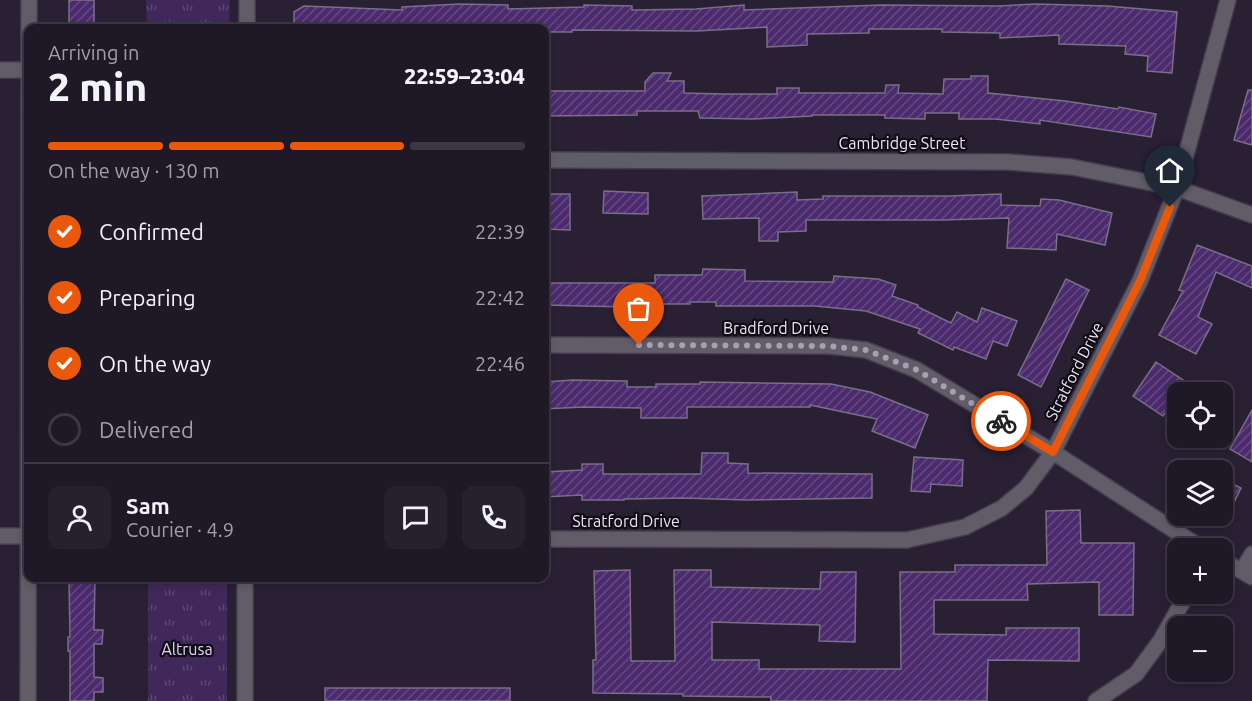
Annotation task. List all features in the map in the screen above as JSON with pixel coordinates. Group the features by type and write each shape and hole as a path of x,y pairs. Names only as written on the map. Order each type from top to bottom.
{"street":[{"path":"28,24 29,0"},
{"path":"247,0 247,24"},
{"name":"Stratford Drive","path":"549,539 907,540 965,527 1002,508 1026,488 1053,452 1140,281 1177,188 1228,0"},
{"path":"0,70 24,70"},
{"name":"Cambridge Street","path":"549,160 1008,162 1072,167 1177,188 1252,215"},
{"name":"Bradford Drive","path":"549,345 829,346 866,350 917,370 1053,452 1186,538"},
{"path":"0,536 24,536"},
{"path":"1233,566 1247,574 1252,554"},
{"path":"28,582 28,701"},
{"path":"245,582 245,701"},
{"path":"1096,701 1136,674 1161,640 1181,604"}],"green space":[{"path":"146,0 230,0 229,24 147,24"},
{"name":"Altrusa","path":"148,582 227,582 227,701 148,701"}],"building":[{"path":"69,0 94,0 94,24 69,24"},
{"path":"460,4 508,5 508,9 584,7 584,5 632,6 632,10 696,9 744,5 744,10 882,5 1036,4 1107,6 1177,12 1172,73 1147,71 1148,56 1125,54 1126,46 1059,44 1059,35 1000,38 1000,33 942,32 942,29 869,29 869,33 807,34 807,45 767,47 767,27 697,31 572,30 572,32 549,32 549,24 294,24 294,12 304,6 402,10 402,7"},
{"path":"653,73 671,73 667,81 684,81 684,93 777,94 777,88 799,88 799,93 885,93 886,85 899,85 898,93 943,94 944,79 971,79 971,76 988,76 988,93 1118,109 1119,107 1156,114 1151,137 1040,120 1040,124 995,119 959,119 959,113 925,113 925,119 885,118 885,115 812,115 752,119 700,118 698,111 637,111 637,115 549,116 549,91 645,91 645,82"},
{"path":"1248,90 1252,90 1252,145 1234,140"},
{"path":"604,191 648,193 648,214 603,213"},
{"path":"797,192 797,200 823,199 823,196 1001,194 1001,205 1040,206 1041,199 1059,200 1112,213 1105,245 1057,234 1056,250 1007,248 1009,218 806,220 806,231 778,232 778,241 759,241 759,218 703,219 702,196"},
{"path":"549,194 570,194 570,230 549,229"},
{"path":"1197,245 1252,266 1252,288 1216,272 1198,317 1212,324 1196,354 1159,335 1183,291 1179,290"},
{"path":"703,269 745,270 745,281 833,282 834,276 878,279 896,285 892,296 918,305 951,323 957,312 977,322 982,308 1017,321 1007,346 993,341 986,359 954,347 953,350 918,333 920,329 866,311 815,306 716,306 716,302 626,304 626,307 549,305 549,283 655,283 655,275 702,275"},
{"path":"1066,279 1089,290 1041,387 1018,375"},
{"path":"1156,362 1186,382 1167,382 1167,410 1163,416 1133,396"},
{"path":"627,381 627,387 656,387 656,384 700,384 700,382 831,384 870,392 928,415 915,448 872,431 877,419 810,405 810,407 687,407 687,418 641,418 641,408 549,409 549,382"},
{"path":"1252,410 1252,462 1230,449 1233,448 1233,444"},
{"path":"702,453 728,453 728,463 748,464 748,473 872,474 872,498 582,500 582,495 549,497 549,472 582,470 582,464 603,464 603,474 701,474"},
{"path":"914,457 963,460 962,486 931,484 930,492 911,491"},
{"path":"1233,484 1241,488 1233,504"},
{"path":"1080,510 1081,543 1134,543 1133,615 1099,615 1099,582 1027,584 1028,600 934,600 934,634 1006,635 1006,628 1079,628 1079,661 988,660 987,701 771,701 771,697 593,693 593,660 596,660 594,571 630,570 631,661 675,661 674,570 711,570 711,587 820,589 821,572 856,572 855,642 819,641 820,625 712,622 712,660 759,660 759,669 901,669 900,572 955,572 955,565 1047,565 1046,511"},
{"path":"69,582 95,582 94,630 103,630 102,644 94,644 94,677 103,678 103,692 94,692 94,701 70,701 68,637 70,637"},
{"path":"325,688 510,688 510,701 325,701"}],"way so far":[{"path":"639,345 829,346 866,350 917,370 1001,421"}],"route":[{"path":"1001,421 1053,452 1140,281 1170,207"}]}
